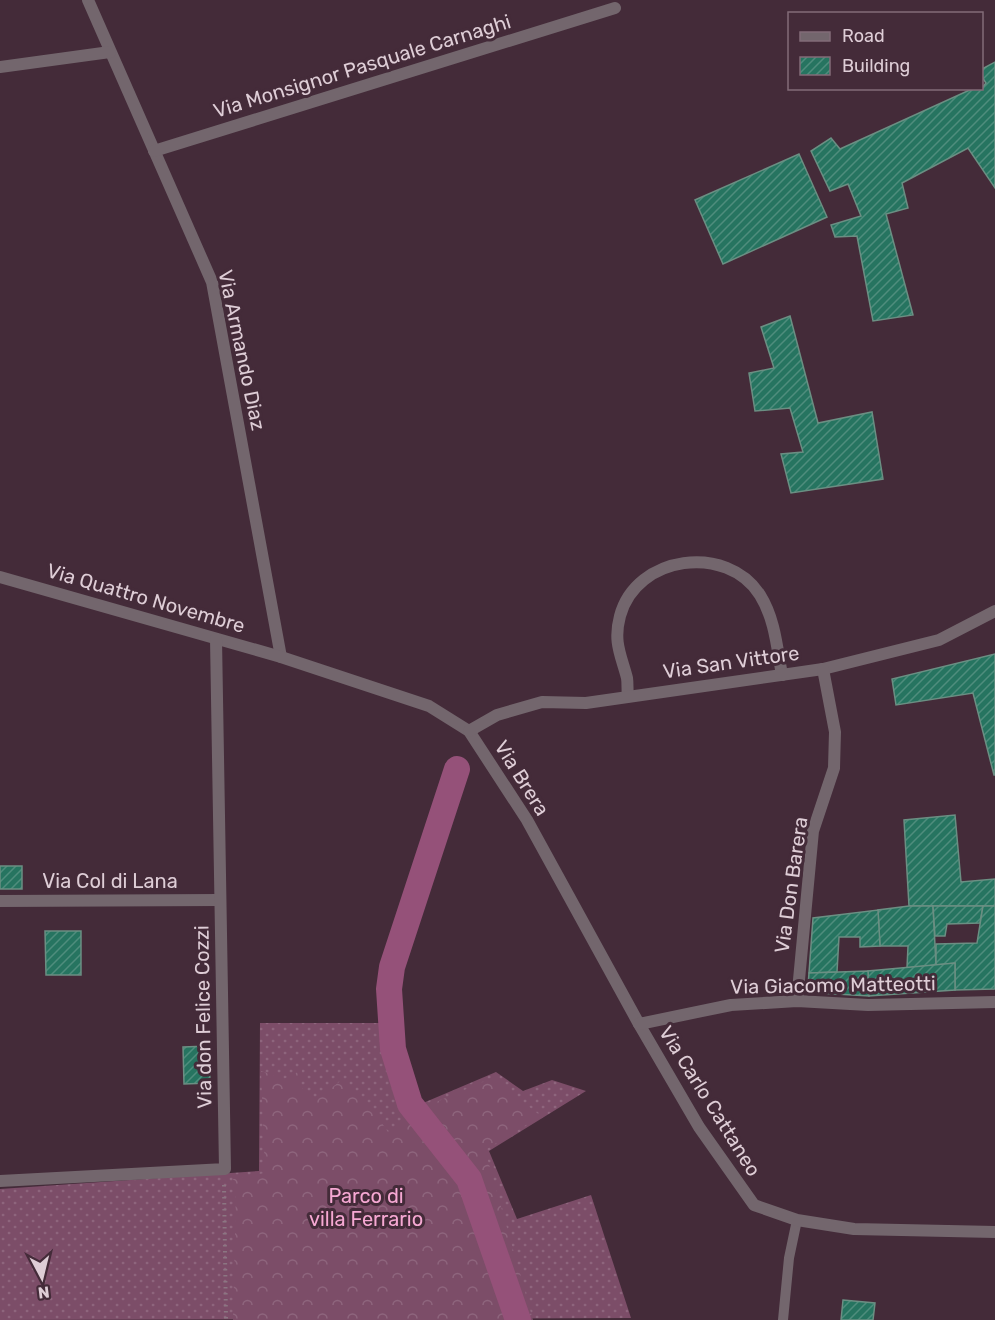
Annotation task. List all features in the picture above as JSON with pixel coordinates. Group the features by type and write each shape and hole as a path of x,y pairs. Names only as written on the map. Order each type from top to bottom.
{"street":[{"name":"Via Armando Diaz","path":"88,0 212,282 281,657"},
{"name":"Via Monsignor Pasquale Carnaghi","path":"154,151 615,8"},
{"path":"0,67 110,52"},
{"path":"628,696 628,681 617,650 620,615 630,595 651,574 673,564 701,561 723,566 744,577 760,595 773,625 782,675"},
{"name":"Via Quattro Novembre","path":"0,577 281,657"},
{"name":"Via San Vittore","path":"469,731 497,716 542,702 586,703 823,669 939,640 995,611"},
{"name":"Via don Felice Cozzi","path":"216,639 225,1169"},
{"name":"Via Brera","path":"281,657 429,706 469,731 527,820 639,1024"},
{"name":"Via Don Barera","path":"796,1001 813,831 834,768 835,732 823,669"},
{"name":"Via Col di Lana","path":"0,901 220,900"},
{"name":"Via Giacomo Matteotti","path":"639,1024 731,1005 796,1001 868,1005 995,1002"},
{"name":"Via Carlo Cattaneo","path":"639,1024 699,1127 754,1205 796,1220 854,1228 995,1232"},
{"path":"0,1181 225,1169"}],"lane":[{"path":"783,1320 789,1258 796,1220"}],"path":[{"path":"225,1169 226,1320"}],"green space":[{"name":"Parco di villa Ferrario","path":"260,1023 395,1023 397,1043 416,1106 496,1072 523,1091 552,1080 586,1091 489,1151 517,1219 591,1195 631,1318 0,1320 0,1189 259,1171"},
{"path":"302,1070 300,1087 317,1099 343,1079 369,1104 390,1135 420,1109 492,1078 541,1116 485,1150 533,1320 233,1320 236,1189 233,1179 265,1173 261,1071 284,1079"}],"building":[{"path":"995,62 995,188 968,148 902,183 908,208 886,214 913,315 873,321 857,236 835,237 831,225 861,216 848,184 830,191 811,151 831,138 840,149 970,90 983,90 986,83 983,78 983,68"},
{"path":"799,154 827,217 723,264 695,200"},
{"path":"790,316 818,423 872,412 883,479 791,493 781,454 803,452 790,408 755,411 749,373 774,368 761,327"},
{"path":"995,654 994,775 973,693 896,705 892,679"},
{"path":"955,815 961,882 995,879 995,906 909,906 904,820"},
{"path":"0,866 22,866 22,889 0,889"},
{"path":"933,906 936,965 907,968 908,946 880,946 878,910"},
{"path":"933,906 983,906 980,923 947,924 945,936 935,936"},
{"path":"983,906 995,906 995,989 955,990 955,963 936,965 936,944 977,943"},
{"path":"878,910 880,946 860,947 860,937 839,937 837,972 809,973 813,918"},
{"path":"45,931 81,931 81,975 46,975"},
{"path":"955,963 955,990 869,996 868,971"},
{"path":"868,971 869,996 819,993 808,986 809,973"},
{"path":"209,1046 210,1083 184,1084 183,1047"},
{"path":"843,1300 875,1303 873,1320 841,1320"}],"waterway":[{"path":"457,769 392,967 389,989 393,1049 410,1104 469,1179 518,1320"}]}
